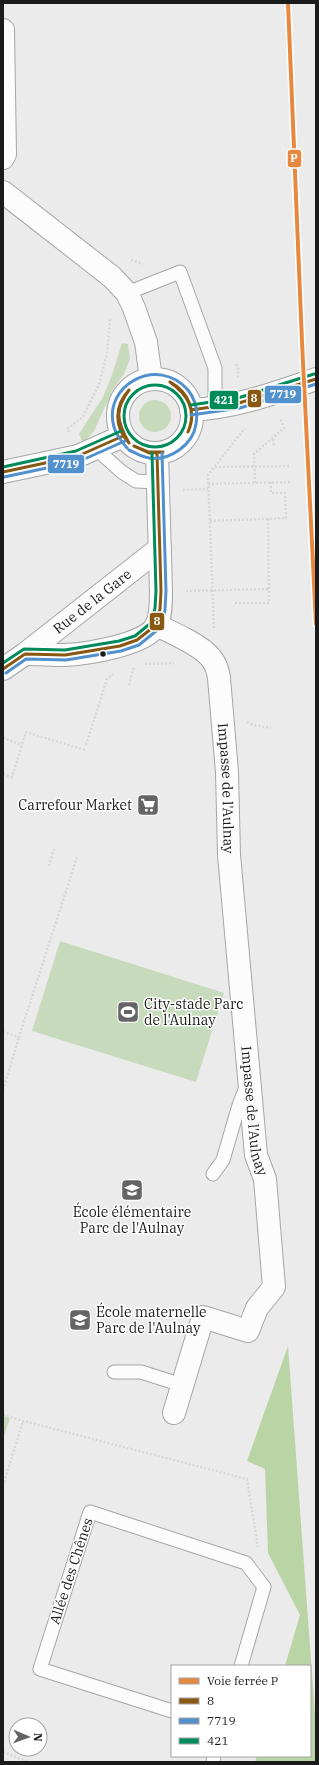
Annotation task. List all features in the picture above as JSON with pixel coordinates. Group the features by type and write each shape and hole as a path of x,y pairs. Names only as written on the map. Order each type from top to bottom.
{"street":[{"path":"3,30 6,154 3,158"},
{"path":"3,192 112,277 127,293 146,342 151,379"},
{"path":"151,379 169,381 178,386 185,394 191,410 191,426 185,438 177,446 166,452 157,453 142,451 131,445 123,436 117,414 120,403 126,393 134,385 151,379"},
{"path":"191,410 215,409 276,393 316,380"},
{"path":"3,472 62,461 78,456 123,436"},
{"path":"156,625 160,609 160,548 167,486 157,453"},
{"name":"Rue de la Gare","path":"3,669 25,654 160,548"},
{"name":"Rue de la Gare","path":"25,654 66,655 120,646 137,640 156,625"},
{"name":"Impasse de l'Aulnay","path":"156,625 185,639 210,657 217,667 219,678 227,772 229,855 249,1079 256,1155 265,1179 274,1287 257,1308 248,1331 203,1317 174,1413"}],"lane":[{"path":"127,293 180,272 215,368 215,409"},
{"path":"95,448 122,472 136,481 167,486"},
{"path":"213,1174 224,1160 239,1105 249,1079"},
{"path":"114,1372 141,1372 182,1385"},
{"name":"Allée des Chênes","path":"171,1711 40,1669 90,1512 246,1563 264,1587 241,1665"}],"path":[{"path":"83,416 99,384 107,354 110,318 107,312"},
{"path":"255,483 254,454 284,428 279,415"},
{"path":"214,632 208,475 246,425"},
{"path":"274,438 274,446"},
{"path":"214,467 291,466"},
{"path":"210,521 286,518 285,493 271,493 271,482"},
{"path":"208,484 291,482"},
{"path":"167,486 208,489"},
{"path":"235,603 270,603 268,519"},
{"path":"182,591 270,589"},
{"path":"142,664 181,662"},
{"path":"130,665 135,665 130,685"},
{"path":"86,745 107,679 119,670"},
{"path":"247,722 254,726 271,728"},
{"path":"3,774 12,777 26,732 85,750"},
{"path":"3,738 22,745"},
{"path":"49,866 54,849"},
{"path":"3,1090 76,857"},
{"path":"3,1032 19,1038"},
{"path":"3,1415 23,1422 247,1479 258,1548"},
{"path":"3,1486 23,1422"},
{"path":"3,1752 29,1762"}],"green space":[{"path":"122,343 128,344 130,359 124,374 113,389 94,431 83,443 79,434 103,397"},
{"path":"152,400 158,400 168,407 171,416 170,422 164,429 158,432 152,432 142,425 139,419 139,413 146,403"},
{"name":"City-stade Parc de l'Aulnay","path":"60,941 224,993 196,1082 32,1031"},
{"path":"288,1346 316,1728 316,1762 255,1762 257,1757 311,1757 311,1665 285,1665 300,1615 268,1553 265,1469 247,1461"},
{"path":"3,1416 10,1418 3,1439"}],"rail line":[{"name":"P","path":"288,3 302,342 316,624"}],"transit line":[{"name":"421","path":"191,405 238,398 314,374"},
{"name":"7719","path":"127,448 115,430 113,412 116,399 124,388 135,380 148,375 162,375 176,380 188,390 195,402 197,420 194,432 185,445 172,454 157,458 143,457 129,450"},
{"name":"8","path":"191,410 239,403 316,379"},
{"name":"8","path":"170,382 182,391 190,403 192,417 188,432"},
{"name":"8","path":"170,382 182,392 189,404 192,417 188,432"},
{"name":"7719","path":"191,415 240,408 316,384"},
{"name":"421","path":"149,385 161,385 177,394 184,404 186,416 184,428 177,438 161,447 149,447 138,442 129,433 124,422 124,410 129,399 138,390 149,385"},
{"name":"8","path":"129,390 124,397 119,410 122,429 129,443"},
{"name":"8","path":"129,390 124,396 118,410 118,423 124,437 129,443"},
{"name":"421","path":"3,467 76,451 121,431"},
{"name":"8","path":"3,472 78,456 123,436"},
{"name":"7719","path":"4,477 80,461 125,441"},
{"name":"8","path":"134,446 148,452 163,452"},
{"name":"8","path":"134,446 149,453 163,452"},
{"name":"421","path":"3,663 24,649 65,650 119,641 135,636 152,622 156,591 152,453"},
{"name":"8","path":"3,669 25,654 65,655 120,646 137,640 156,625 160,609 161,591 157,453"},
{"name":"7719","path":"6,673 26,659 66,660 121,651 139,645 161,627 165,610 166,591 162,453"}],"place":[{"name":"Carrefour Market","path":"148,805"},
{"name":"City-stade Parc de l'Aulnay","path":"128,1012"},
{"name":"École élémentaire Parc de l'Aulnay","path":"132,1190"},
{"name":"École maternelle Parc de l'Aulnay","path":"80,1320"}]}
